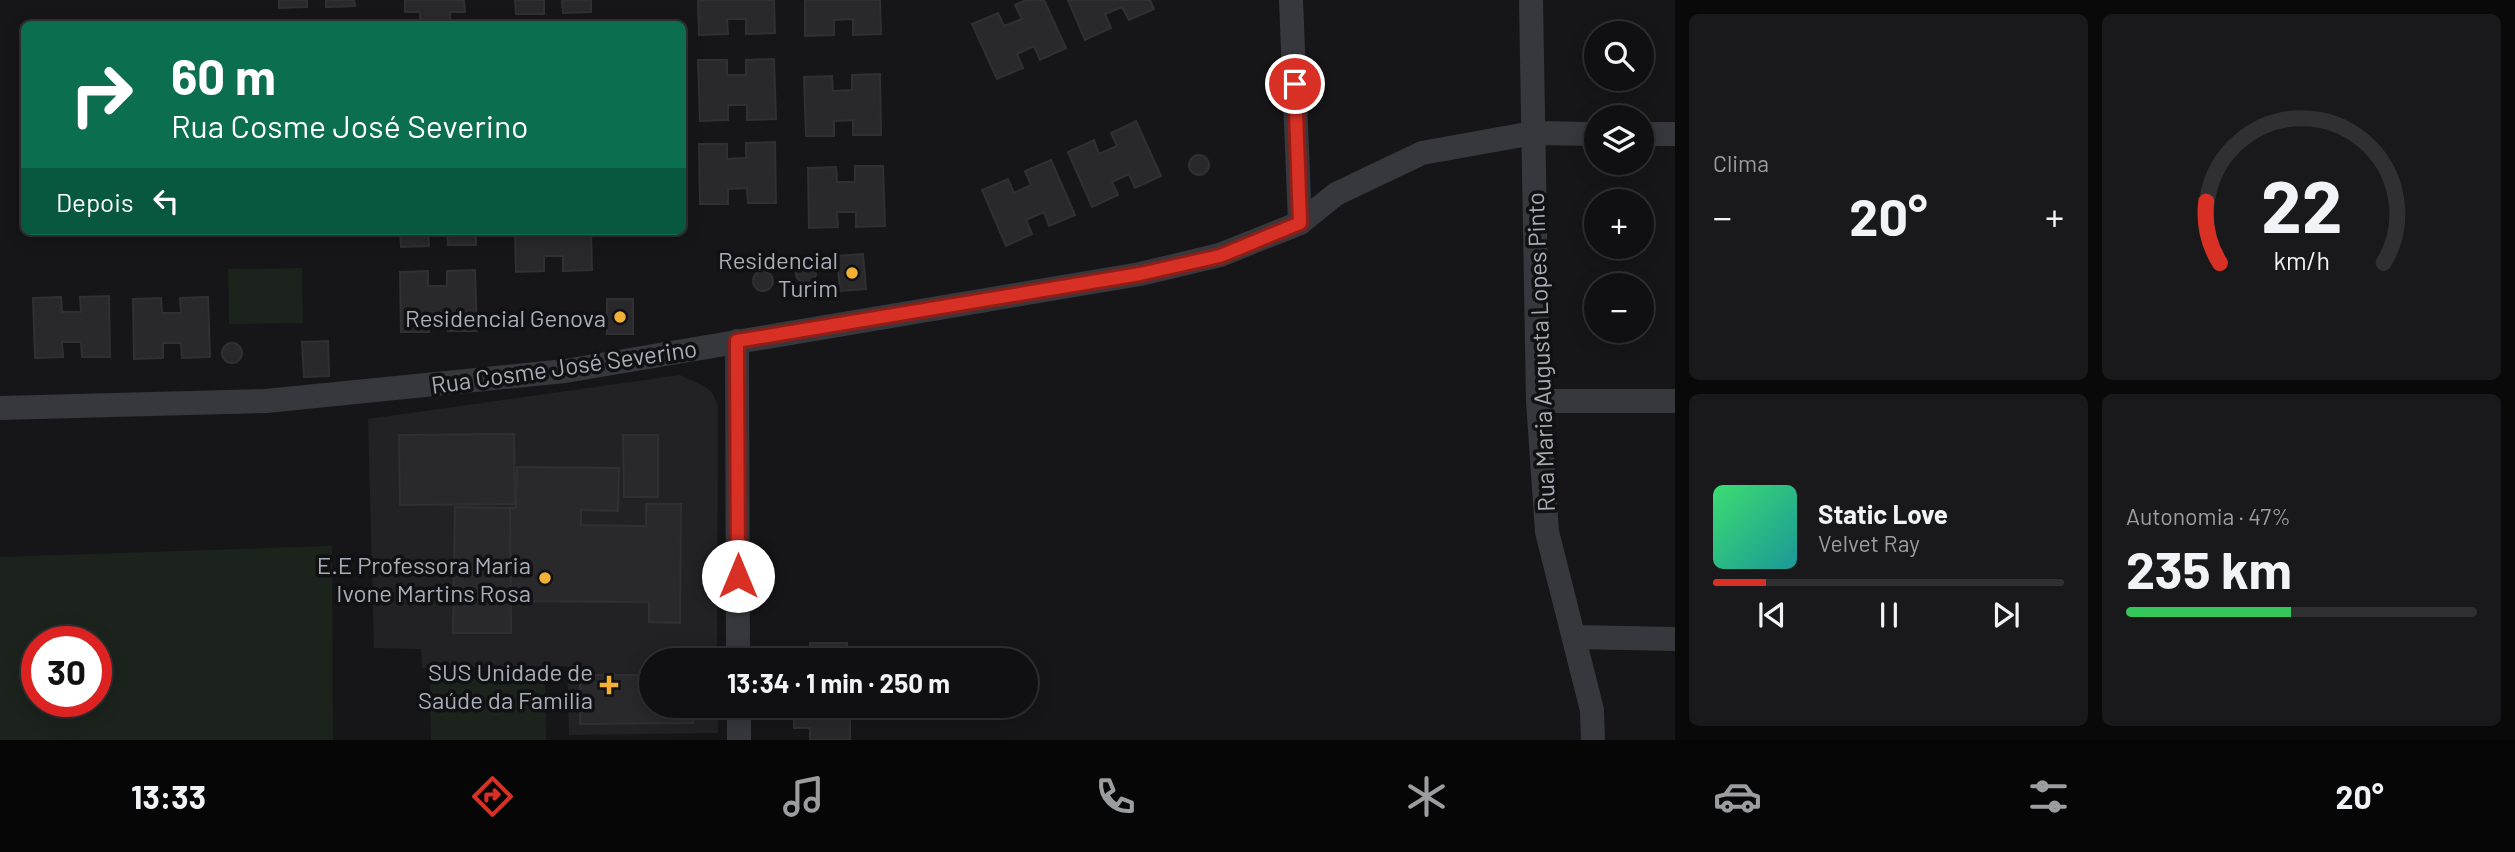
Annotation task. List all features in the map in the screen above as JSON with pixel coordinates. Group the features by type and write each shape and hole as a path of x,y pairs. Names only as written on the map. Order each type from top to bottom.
{"street":[{"path":"1291,0 1300,223"},
{"name":"Rua Maria Augusta Lopes Pinto","path":"1531,0 1538,401 1547,532 1592,710 1593,740"},
{"name":"Rua Cosme José Severino","path":"0,408 266,401 565,371 1140,274 1220,256 1300,223 1336,194 1422,153 1534,133 1584,134"},
{"path":"1654,134 1675,134"},
{"path":"737,341 738,648"},
{"path":"1538,401 1675,401"},
{"path":"1574,637 1675,639"},
{"path":"738,718 739,740"}],"shaded area":[{"path":"302,268 303,323 229,324 228,269"},
{"name":"E.E Professora Maria Ivone Martins Rosa","path":"680,375 706,387 713,394 718,406 717,648 639,648 639,718 718,718 718,733 569,735 567,666 422,668 421,649 374,648 368,419"},
{"path":"332,546 333,740 0,740 0,557"},
{"path":"545,678 546,740 431,740 430,679"}],"building":[{"path":"279,0 307,0 307,7 279,8"},
{"path":"326,0 354,0 355,6 326,7"},
{"path":"405,0 464,0 465,12 450,12 450,21 420,21 420,12 405,12"},
{"path":"515,0 544,0 544,14 516,14"},
{"path":"562,0 591,0 591,12 563,13"},
{"path":"698,0 774,0 775,33 746,34 746,19 727,19 728,34 699,35"},
{"path":"805,0 880,0 881,34 853,35 853,19 834,20 834,35 805,36"},
{"path":"1026,0 1044,0 1066,48 1040,60 1034,46 1017,54 1023,68 997,79 972,24 998,13 1004,26 1022,19 1015,5"},
{"path":"1068,0 1150,0 1154,9 1129,20 1122,7 1105,14 1111,28 1085,40"},
{"path":"774,59 776,119 747,120 747,105 728,105 728,120 700,121 698,60 727,60 727,75 746,75 746,60"},
{"path":"880,74 881,135 853,135 853,120 834,121 834,136 806,136 804,77 832,76 833,91 852,90 852,75"},
{"path":"1136,121 1161,176 1135,188 1129,174 1112,182 1118,195 1092,207 1068,152 1094,140 1099,154 1117,146 1111,133"},
{"path":"775,142 776,203 748,203 747,188 728,189 728,204 700,204 699,144 727,144 727,159 746,158 746,143"},
{"path":"1195,155 1203,155 1209,165 1203,175 1195,175 1189,169 1189,161"},
{"path":"1051,160 1075,215 1049,226 1044,212 1026,220 1032,234 1006,246 982,190 1008,179 1014,193 1031,185 1025,171"},
{"path":"855,166 883,166 885,226 856,227 856,212 837,212 838,227 809,228 808,168 836,167 837,182 855,182"},
{"path":"400,235 428,235 429,246 401,247"},
{"path":"447,235 476,235 476,245 448,245"},
{"path":"515,235 591,235 592,270 563,271 563,256 544,256 544,271 516,272"},
{"name":"Residencial Turim","path":"863,254 866,289 840,291 837,256"},
{"path":"802,263 810,263 816,273 810,283 802,283 796,277 796,269"},
{"path":"475,270 477,331 448,331 448,316 429,317 429,332 401,332 400,272 428,271 428,286 447,286 447,271"},
{"path":"759,271 767,271 773,281 767,291 759,291 753,285 753,277"},
{"path":"109,296 110,357 82,357 81,342 62,342 63,357 35,358 33,298 61,297 62,312 81,312 80,297"},
{"path":"208,297 210,357 182,358 181,343 163,343 163,358 134,359 133,299 161,298 162,313 181,313 180,298"},
{"name":"Residencial Genova","path":"607,299 633,299 633,334 607,334"},
{"path":"328,341 329,376 304,377 302,342"},
{"path":"228,343 236,343 242,353 236,363 228,363 222,357 222,349"},
{"path":"514,434 515,504 400,505 399,435"},
{"path":"623,435 658,435 658,497 624,497"},
{"path":"517,467 619,468 618,511 581,510 581,525 646,526 646,504 681,504 680,623 649,622 649,602 511,601 510,508 516,508"},
{"path":"455,507 510,508 511,633 453,633"},
{"path":"810,643 847,643 847,648 810,648"},
{"path":"580,675 639,675 639,718 693,718 693,723 580,724"},
{"path":"794,718 850,718 850,740 810,740 810,728 794,728"}],"place":[{"name":"Residencial Turim","path":"852,273"},
{"name":"Residencial Genova","path":"620,317"},
{"name":"E.E Professora Maria Ivone Martins Rosa","path":"545,578"},
{"name":"SUS Unidade de Saúde da Familia","path":"609,685"}],"route":[{"path":"738,576 737,341 1140,274 1220,256 1300,223 1295,84"}]}
